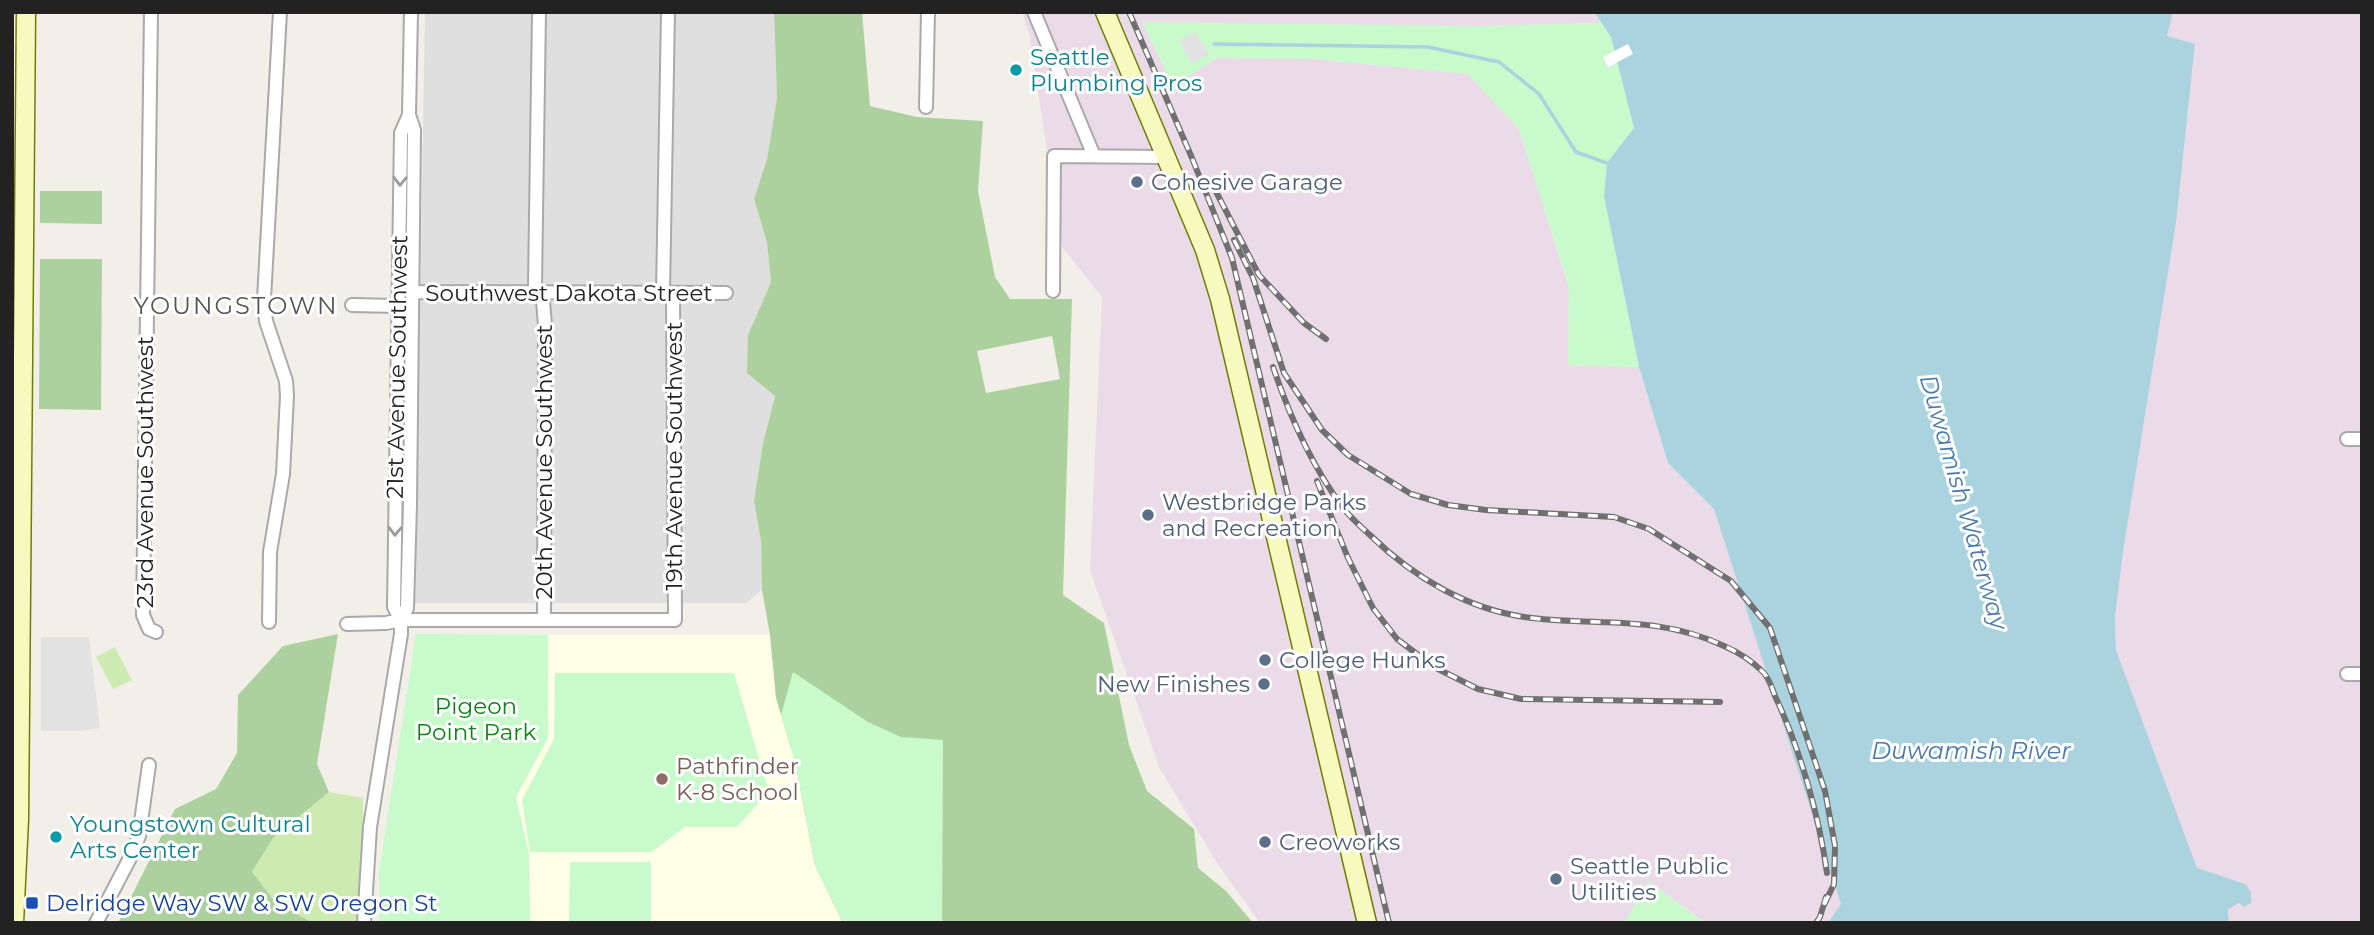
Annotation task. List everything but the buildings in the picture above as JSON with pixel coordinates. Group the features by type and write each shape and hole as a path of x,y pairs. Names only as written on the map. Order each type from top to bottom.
{"main road":[{"path":"14,923 19,858 17,302 26,12"},
{"path":"1105,12 1205,250 1223,310 1367,923"}],"street":[{"name":"23rd Avenue Southwest","path":"151,12 143,615 149,629 156,632"},
{"path":"269,622 270,552 283,474 287,396 286,381 266,321 264,299 280,12"},
{"name":"21st Avenue Southwest","path":"364,923 370,827 401,620 407,608 414,131 410,115 411,12"},
{"name":"20th Avenue Southwest","path":"539,12 535,285 542,300 545,325 544,620"},
{"name":"19th Avenue Southwest","path":"544,620 674,620 668,293 668,12"},
{"path":"926,107 928,12"},
{"path":"1034,12 1094,156"},
{"name":"21st Avenue Southwest","path":"401,620 394,607 397,306 401,133 410,115"},
{"path":"1053,292 1054,156 1166,157"},
{"name":"Southwest Dakota Street","path":"412,292 726,293"},
{"name":"Southwest Dakota Street","path":"352,305 397,306"},
{"path":"2347,439 2362,439"},
{"path":"347,624 401,620 544,620"},
{"path":"2347,674 2362,674"},
{"path":"96,923 139,836 149,765"}],"shaded area":[{"path":"425,12 774,12 777,98 767,159 754,199 767,243 771,282 748,335 775,395 763,443 754,501 761,541 762,590 746,603 415,603"},
{"path":"1022,12 1594,12 1601,23 1478,26 1143,23 1173,86 1216,58 1315,59 1468,74 1519,129 1569,288 1568,365 1639,367 1668,463 1714,509 1737,577 1778,565 1845,923 1706,923 1649,882 1624,923 1260,923 1217,863 1160,769 1090,570 1102,297 1062,247 1029,33"},
{"path":"2173,12 2362,12 2362,923 2229,923 2228,909 2246,883 2197,869 2116,650 2115,617 2123,552 2176,223 2195,44 2167,36"},
{"path":"1195,32 1209,54 1192,64 1179,41"},
{"name":"Pathfinder K-8 School","path":"548,635 770,635 776,698 795,761 815,865 843,923 530,923 529,854 516,797 548,738"},
{"path":"41,637 89,637 100,728 41,731"}],"green space":[{"path":"774,12 862,12 870,106 917,117 983,121 978,191 995,277 1010,299 1072,299 1063,595 1104,623 1129,745 1147,791 1194,829 1198,868 1226,891 1253,923 843,923 815,865 795,761 776,698 770,635 762,590 761,541 754,501 763,443 775,396 747,373 748,335 771,282 767,243 754,199 767,159 777,98","holes":["1052,336 1060,379 986,393 977,351"]},
{"path":"1142,22 1478,26 1601,23 1611,37 1634,128 1607,163 1604,196 1639,367 1568,365 1569,287 1519,129 1468,74 1315,59 1216,58 1173,86"},
{"path":"40,191 102,191 102,224 40,223"},
{"path":"40,259 102,259 101,410 39,409"},
{"path":"338,634 317,764 329,792 274,837 252,872 275,902 313,923 118,923 175,809 216,789 237,753 238,695 283,646"},
{"name":"Pigeon Point Park","path":"416,634 548,635 548,738 516,797 529,854 530,923 380,923 379,872"},
{"path":"115,647 132,680 113,689 96,657"},
{"path":"793,672 868,722 901,737 943,740 942,923 843,923 815,865 795,761 781,715"},
{"path":"555,673 734,673 769,792 737,827 685,827 652,852 530,852 522,800 554,739"},
{"path":"329,792 363,798 358,923 313,923 275,902 252,873 274,837"},
{"path":"570,862 651,862 651,923 569,923"},
{"path":"1649,882 1705,923 1624,923"}],"water":[{"path":"1594,12 2173,12 2167,36 2195,44 2176,223 2123,552 2115,617 2116,650 2197,868 2246,884 2251,893 2251,903 2244,907 2239,903 2228,909 2229,923 1828,923 1841,904 1714,509 1668,463 1639,367 1604,196 1607,163 1634,128 1611,37"}],"pier":[{"path":"1628,44 1633,54 1608,67 1603,57"}],"waterway":[{"path":"1214,44 1428,47 1499,62 1539,94 1576,152 1607,163"}],"railway":[{"path":"1129,12 1232,258 1389,923"},
{"path":"1211,182 1259,275 1304,323 1326,339"},
{"path":"1234,240 1253,278 1284,373 1322,430 1348,455 1411,494 1448,505 1486,510 1614,517 1649,529 1731,581 1770,628 1825,791 1835,846 1834,884 1824,905"},
{"path":"1273,367 1303,441 1332,493 1360,526 1387,551 1424,578 1465,600 1509,614 1557,620 1629,623 1700,636 1729,648 1759,668 1770,683 1793,738 1819,828 1827,873"},
{"path":"1317,481 1348,558 1373,608 1397,639 1434,667 1478,689 1521,699 1720,702"},
{"path":"1816,923 1826,897"}],"place":[{"name":"Seattle Plumbing Pros","path":"1016,70"},
{"name":"Cohesive Garage","path":"1137,182"},
{"name":"Westbridge Parks and Recreation","path":"1148,515"},
{"name":"College Hunks","path":"1265,660"},
{"name":"New Finishes","path":"1264,684"},
{"name":"Pathfinder K-8 School","path":"662,779"},
{"name":"Youngstown Cultural Arts Center","path":"56,837"},
{"name":"Creoworks","path":"1265,842"},
{"name":"Seattle Public Utilities","path":"1556,879"},
{"name":"Delridge Way SW & SW Oregon St","path":"32,903"}],"district":[{"name":"YOUNGSTOWN","path":"236,305"}],"water label":[{"name":"Duwamish Waterway","path":"1964,502"},
{"name":"Duwamish River","path":"1971,750"}]}
